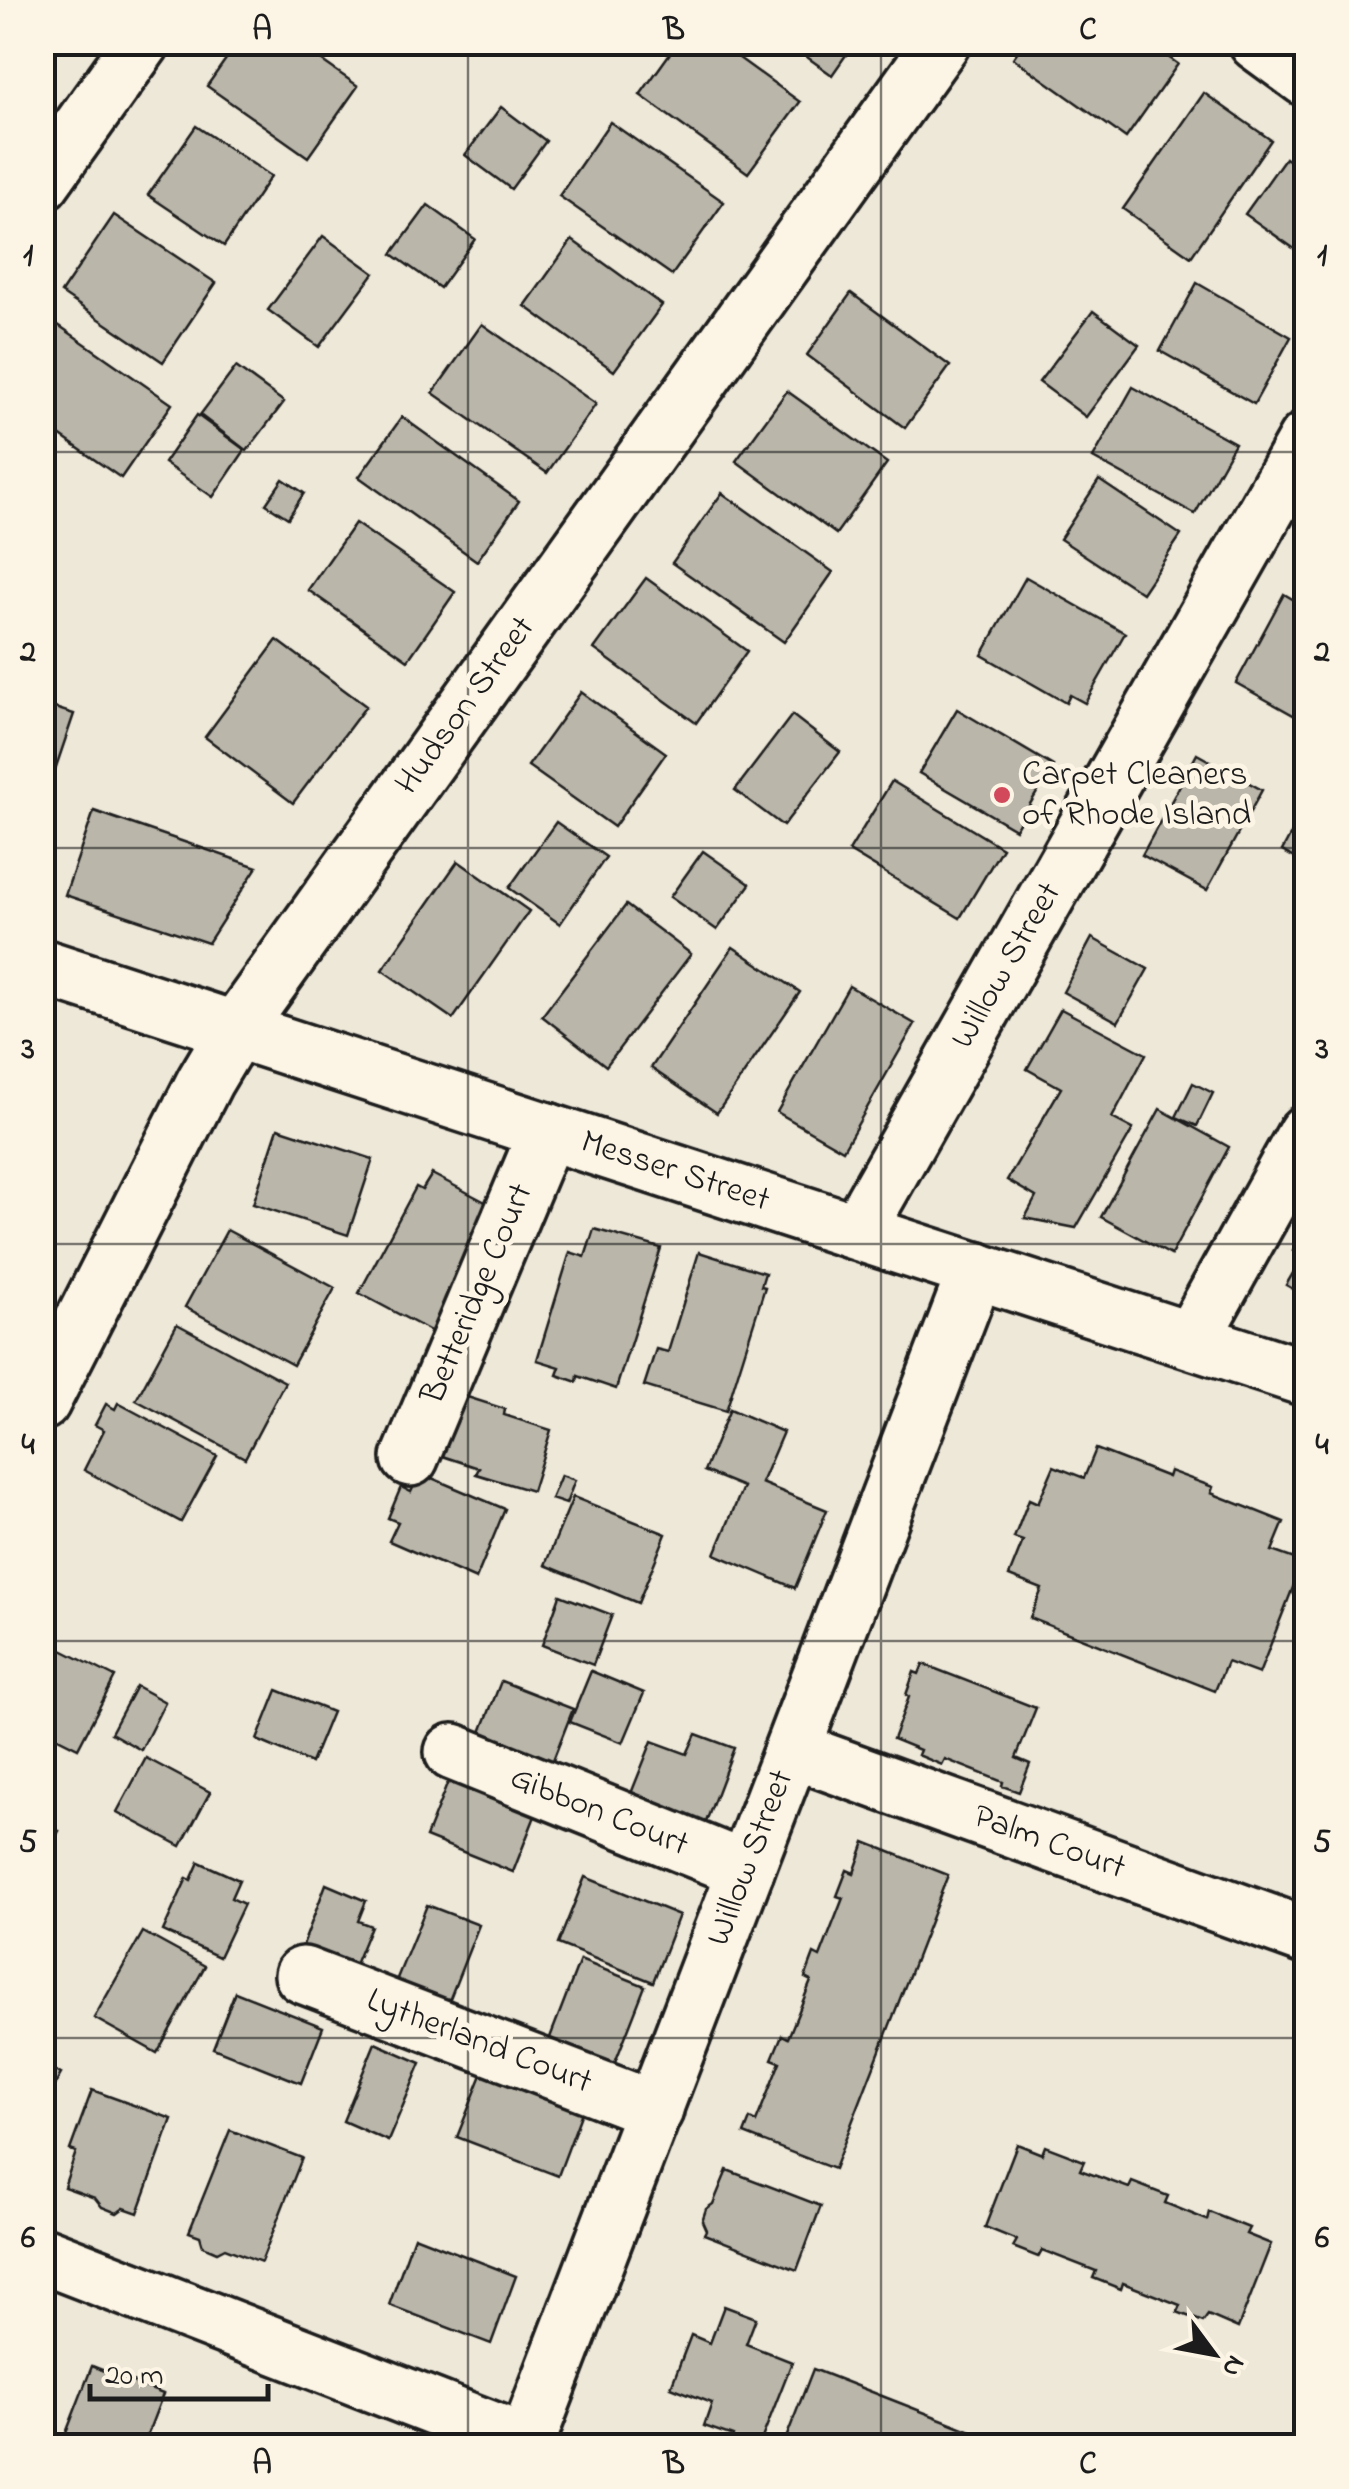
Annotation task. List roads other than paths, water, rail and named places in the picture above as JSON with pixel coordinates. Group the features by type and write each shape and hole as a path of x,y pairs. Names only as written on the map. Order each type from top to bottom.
{"street":[{"path":"42,182 142,42"},
{"name":"Hudson Street","path":"42,1402 205,1080 236,1029 942,42"},
{"path":"1258,42 1306,78"},
{"name":"Willow Street","path":"857,1232 1306,440"},
{"name":"Messer Street","path":"42,967 1306,1378"},
{"name":"Betteridge Court","path":"410,1458 547,1131"},
{"path":"1191,1340 1306,1133"},
{"name":"Willow Street","path":"528,2446 976,1270"},
{"name":"Palm Court","path":"792,1750 1306,1936"},
{"name":"Gibbon Court","path":"452,1752 746,1870"},
{"name":"Lytherland Court","path":"303,1975 655,2110"},
{"path":"42,2255 528,2446"}],"place":[{"name":"Carpet Cleaners of Rhode Island","path":"1002,795"}]}
